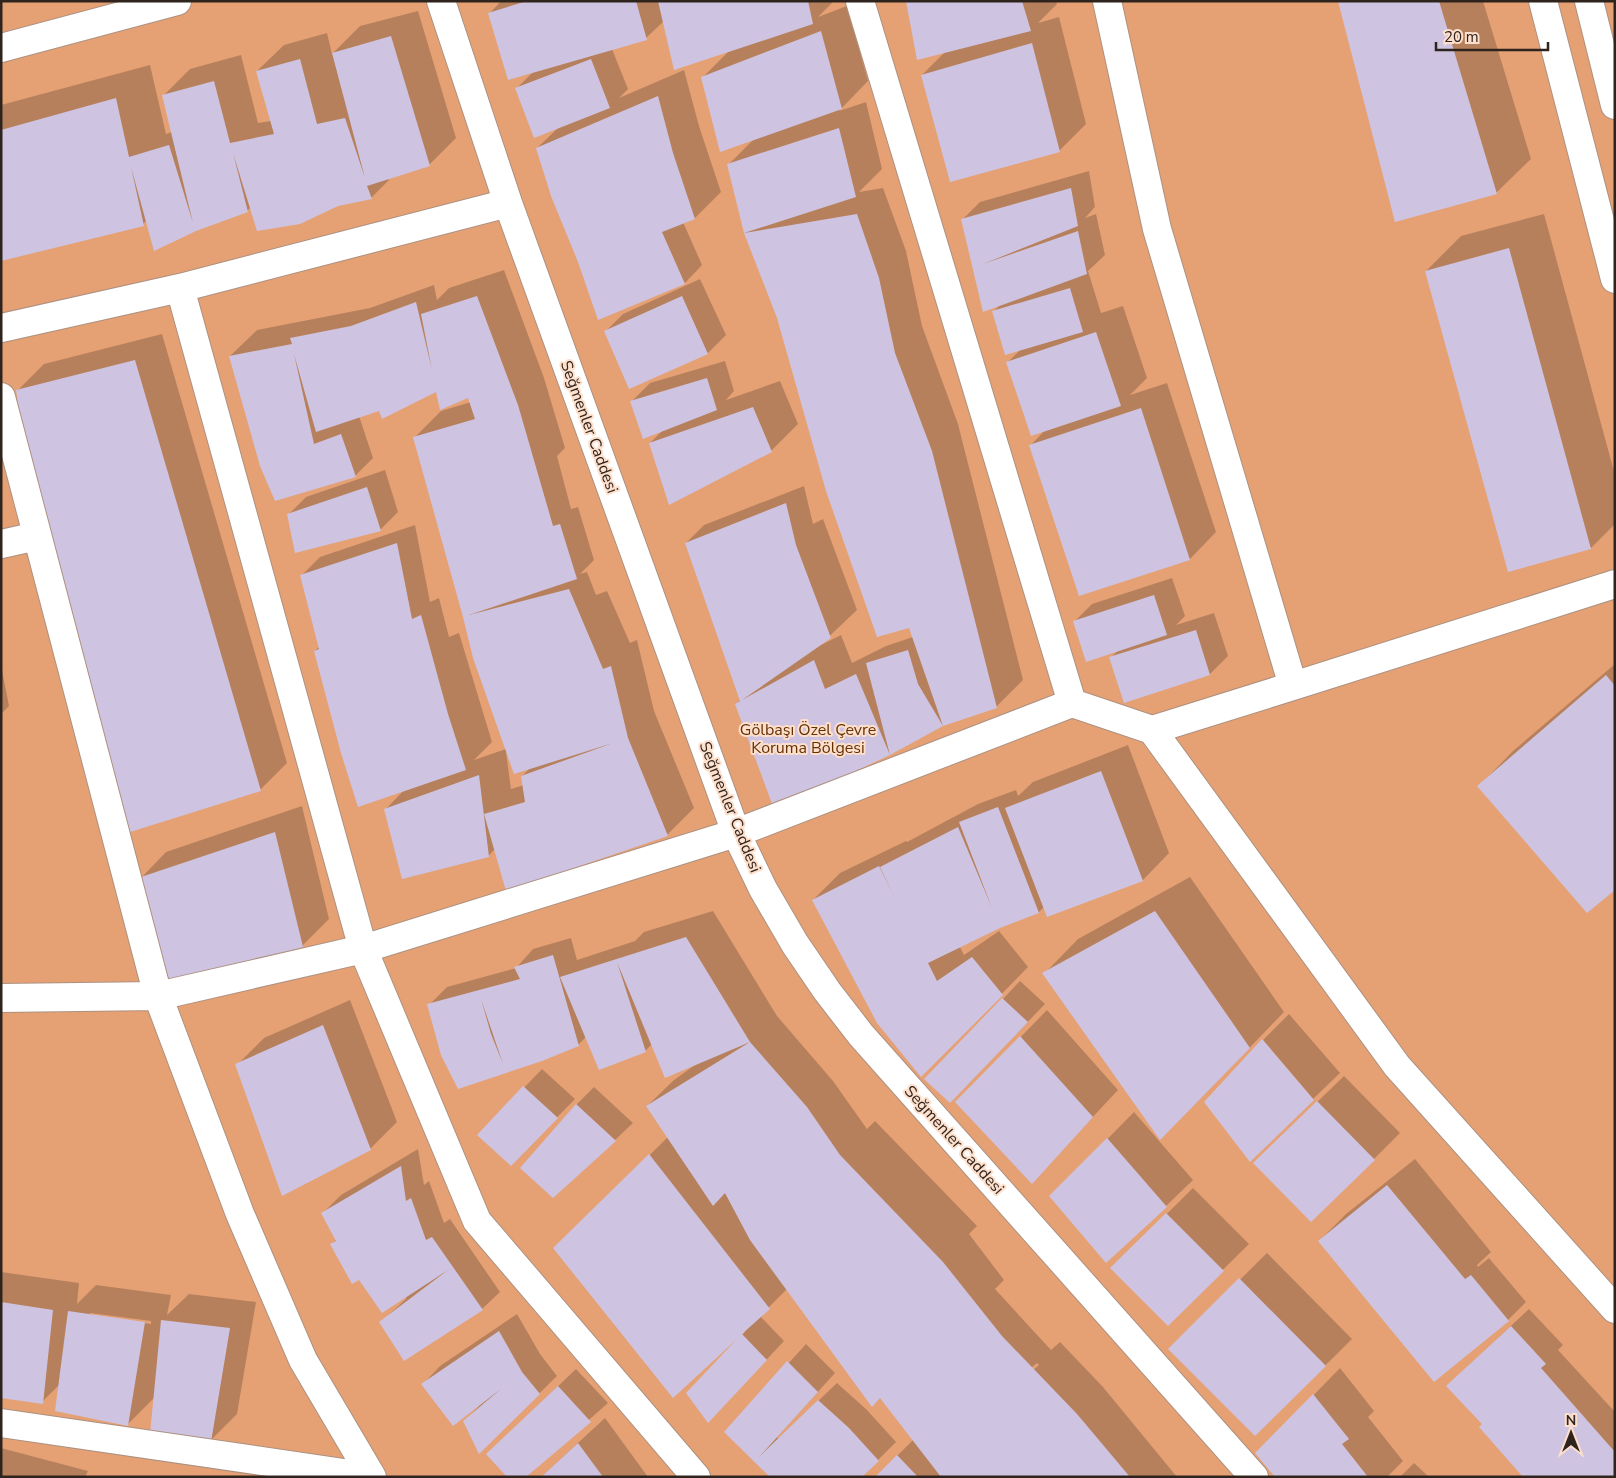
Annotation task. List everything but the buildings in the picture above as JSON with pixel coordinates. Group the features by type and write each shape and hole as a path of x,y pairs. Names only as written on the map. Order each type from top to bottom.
{"street":[{"path":"1,48 177,1"},
{"name":"Seğmenler Caddesi","path":"441,1 508,203 736,832 763,889 795,944 827,991 861,1035 1254,1477"},
{"path":"860,1 1072,704"},
{"path":"1107,1 1157,229 1293,686"},
{"path":"1544,1 1615,280"},
{"path":"1589,1 1615,105"},
{"path":"1,328 180,288 508,203"},
{"path":"180,288 363,949 476,1221 696,1477"},
{"path":"1,397 158,996 240,1214 303,1360 372,1477"},
{"path":"1,544 37,536"},
{"path":"1,998 158,996 363,949 736,832 1072,704 1152,730 1615,584"},
{"path":"1152,730 1397,1066 1615,1309"},
{"path":"1,1423 372,1477"}],"green space":[{"name":"Gölbaşı Özel Çevre Koruma Bölgesi","path":"1,1 1615,1 1615,1477 1,1477"}]}
